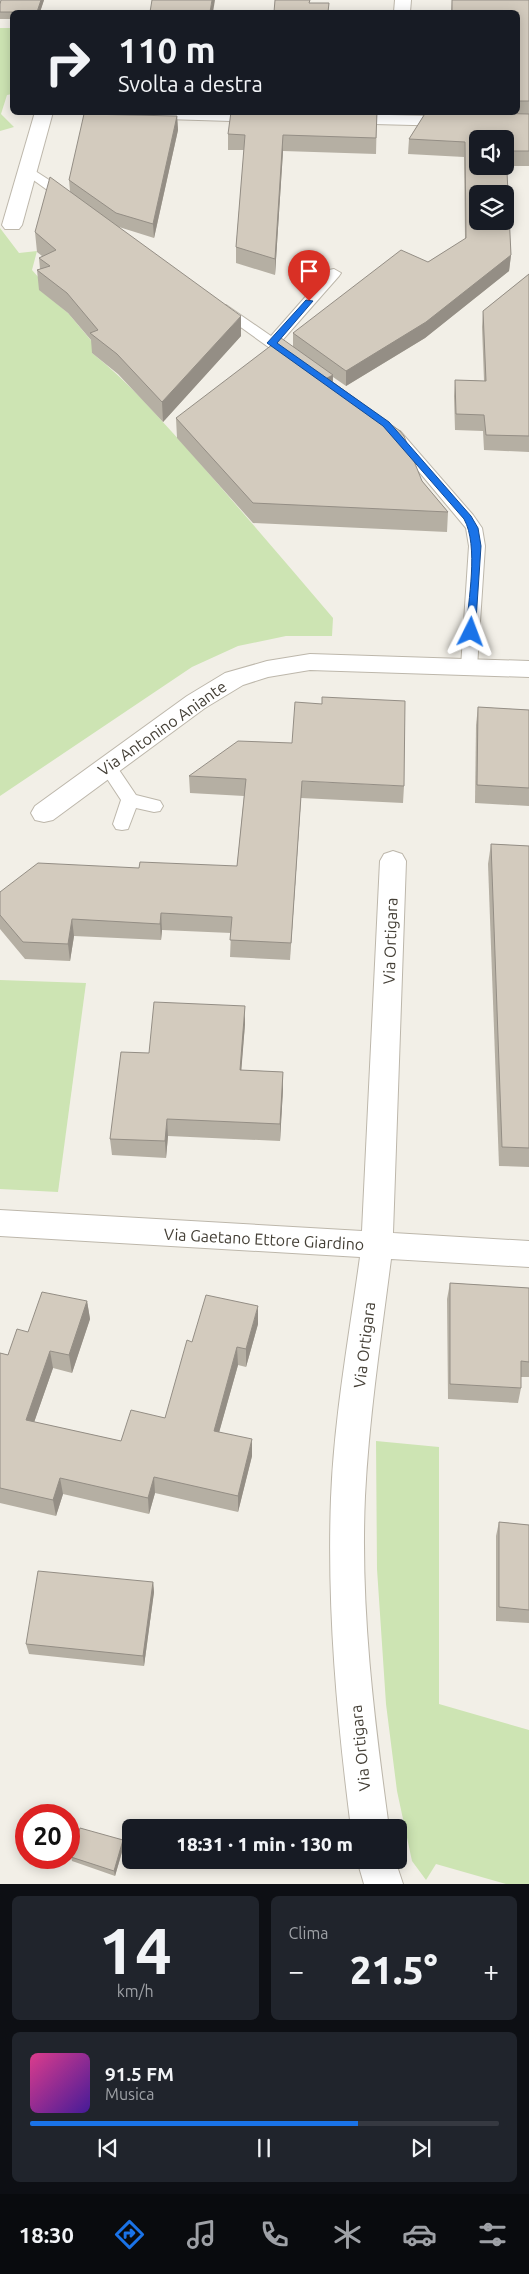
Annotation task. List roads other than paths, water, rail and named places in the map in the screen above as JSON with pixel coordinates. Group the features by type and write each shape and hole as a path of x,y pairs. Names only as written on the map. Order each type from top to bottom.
{"street":[{"path":"12,225 29,171 43,115"},
{"path":"224,115 287,117"},
{"path":"325,118 402,116 529,123"},
{"name":"Via Antonino Aniante","path":"44,813 107,765 196,702 234,679 267,669 310,662 529,670"},
{"name":"Via Ortigara","path":"369,1819 357,1730 347,1583 348,1497 353,1432 377,1246 393,861"},
{"name":"Via Gaetano Ettore Giardino","path":"0,1223 529,1254"},
{"path":"378,1869 384,1884"}],"lane":[{"path":"29,171 77,205"},
{"path":"272,343 334,273"},
{"path":"207,297 304,366"},
{"path":"386,424 468,518 474,528 476,546 469,667"},
{"path":"107,765 130,800 154,806"},
{"path":"122,824 130,800"}]}
